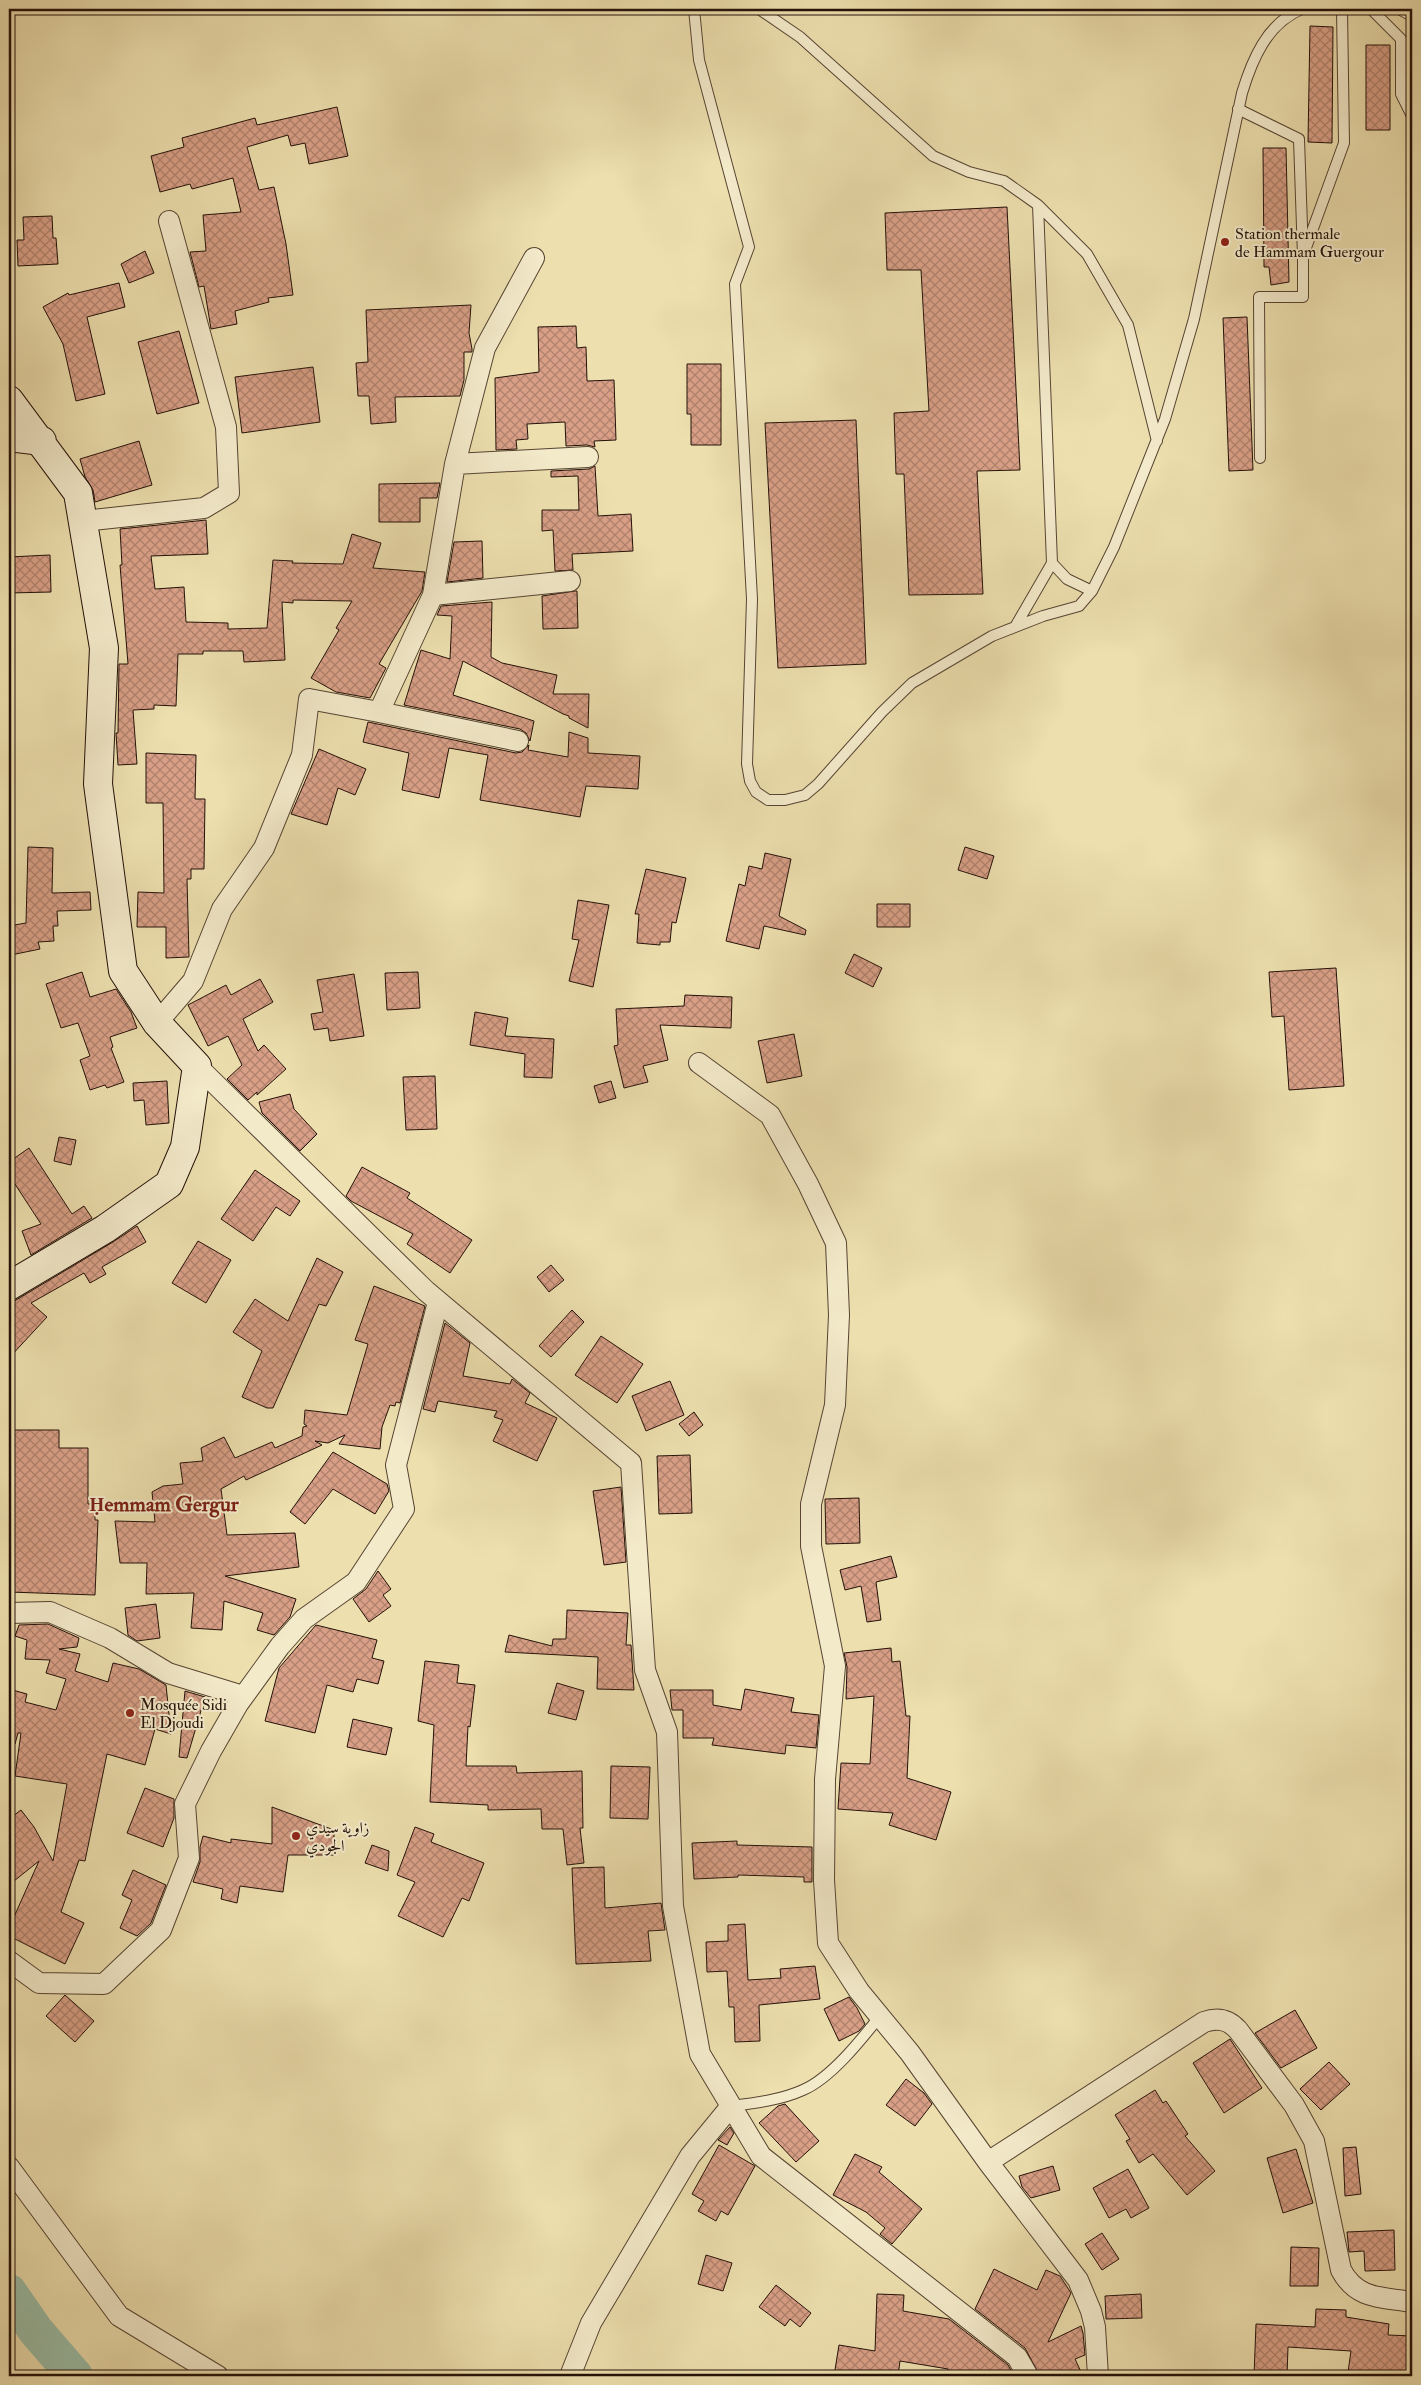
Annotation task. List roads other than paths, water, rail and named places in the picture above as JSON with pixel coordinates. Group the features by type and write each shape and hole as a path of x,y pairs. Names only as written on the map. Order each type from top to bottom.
{"street":[{"path":"83,520 204,508 230,492 226,427 169,220"},
{"path":"378,712 433,595 455,464 484,348 534,258"},
{"path":"9,400 42,441 78,492 104,648 98,784 123,971 157,1023 197,1066 438,1302 631,1463 645,1670 667,1732 673,1906 700,2054 761,2156 1017,2356 1028,2376"},
{"path":"9,437 42,441"},
{"path":"455,464 588,457"},
{"path":"433,595 570,581"},
{"path":"157,1023 193,981 222,909 264,848 302,755 310,699 518,741"},
{"path":"699,1064 770,1115 808,1184 836,1243 839,1315 835,1405 811,1504 810,1546 835,1666 825,1780 824,1880 828,1943 859,1991 910,2054 988,2162 1078,2280 1091,2311 1098,2376"},
{"path":"9,1286 105,1230 169,1184 186,1148 197,1066"},
{"path":"9,1961 39,1983 104,1984 162,1930 188,1858 185,1804 211,1752 243,1696 280,1646 304,1619 356,1582 404,1509 396,1465 438,1302"},
{"path":"9,1613 50,1612 110,1638 168,1672 243,1696"},
{"path":"988,2162 1204,2022 1216,2019 1228,2022 1238,2030 1294,2105 1310,2133 1319,2160 1340,2270 1347,2282 1357,2290 1371,2296 1412,2302"},
{"path":"570,2376 591,2323 690,2156 731,2106"},
{"path":"9,2167 119,2316 218,2376"}],"lane":[{"path":"694,9 699,60 749,247 736,284 752,599 748,764 750,781 756,792 768,800 785,800 805,794 818,784 882,712 912,683 992,636 1079,606 1092,591 1114,547 1156,440 1194,319 1238,109 1247,77 1267,37 1286,17 1302,9"},
{"path":"759,9 800,37 933,156 969,172 1004,181 1038,205 1087,254 1128,325 1156,440"},
{"path":"1303,256 1344,143 1342,9"},
{"path":"1371,9 1401,39 1401,94 1412,116"},
{"path":"1399,9 1412,16"},
{"path":"1238,109 1299,139 1303,297 1259,298 1260,458"},
{"path":"1014,627 1052,563 1038,205"},
{"path":"1052,563 1067,579 1092,591"},
{"path":"731,2106 767,2100 803,2090 856,2047 880,2016"}],"waterway":[{"path":"9,2292 36,2331 75,2376"}],"place":[{"name":"Station thermale de Hammam Guergour","path":"1225,242"},
{"name":"Mosquée Sidi El Djoudi","path":"130,1713"},
{"name":"زاوية سيدي الجودي","path":"296,1836"}],"district":[{"name":"Ḥemmam Gergur","path":"164,1504"}]}
